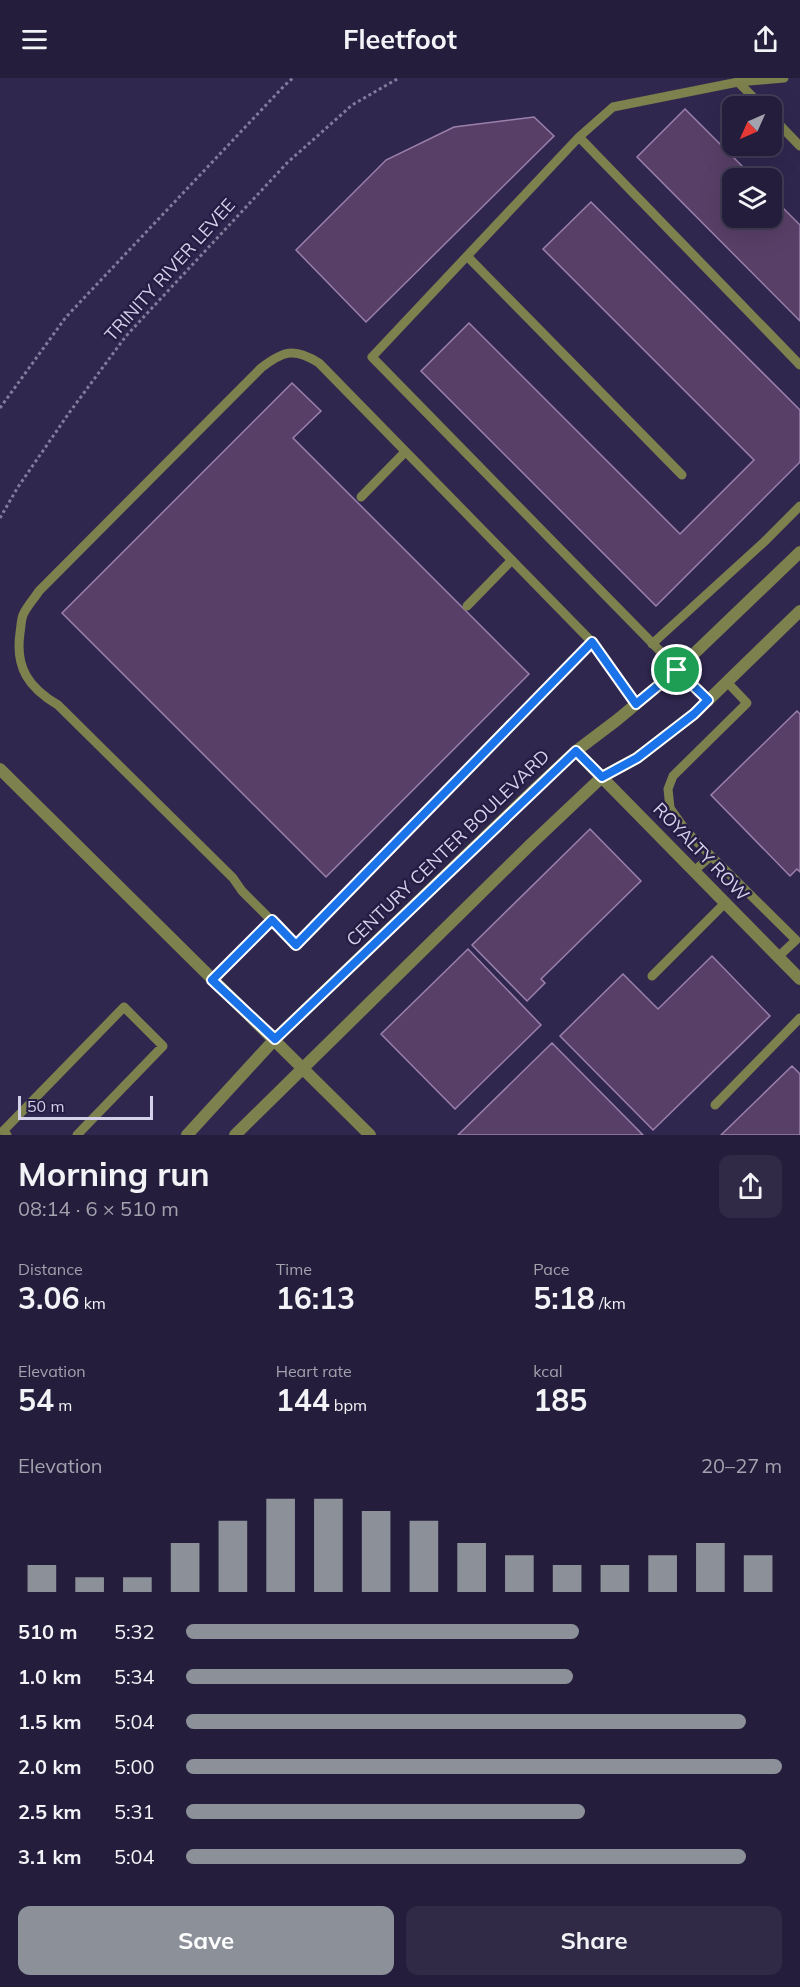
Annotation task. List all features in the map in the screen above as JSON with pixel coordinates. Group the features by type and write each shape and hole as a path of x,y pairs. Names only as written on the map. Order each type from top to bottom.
{"street":[{"name":"CENTURY CENTER BOULEVARD","path":"187,1135 275,1039 576,751 677,670 800,552"},
{"path":"235,1135 602,777 637,758 694,714 800,611"},
{"name":"ROYALTY ROW","path":"576,751 800,979"},
{"path":"0,769 28,794 370,1135"}],"lane":[{"path":"708,700 372,357 579,137 613,106 738,82 784,78"},
{"path":"738,82 752,96"},
{"path":"782,127 800,146"},
{"path":"579,137 800,365"},
{"path":"467,256 681,475"},
{"path":"592,642 296,945 208,853 58,705 43,696 26,678 18,646 23,616 39,591 261,368 277,356 290,352 304,354 319,363 592,642 636,704"},
{"path":"361,497 405,452"},
{"path":"651,644 764,542 800,506"},
{"path":"467,606 512,560"},
{"path":"727,682 747,703 673,776 668,789 670,808 687,832 795,940 778,957"},
{"path":"694,871 711,856"},
{"path":"652,975 725,903"},
{"path":"212,980 272,920"},
{"path":"7,1135 3,1131 124,1008 163,1046 77,1135"},
{"path":"715,1105 800,1018"}],"path":[{"path":"0,408 66,317 294,78"},
{"name":"TRINITY RIVER LEVEE","path":"0,518 18,487 63,422 126,336 287,163 352,105 399,78"}],"building":[{"path":"685,109 722,146 722,156 732,156 744,168 722,168 722,228 782,228 782,207 800,225 800,321 637,157"},
{"path":"534,117 554,136 366,322 296,250 386,160 454,127"},
{"path":"591,202 800,410 800,462 656,606 421,371 469,323 680,534 754,460 543,249"},
{"path":"292,383 321,411 293,438 529,674 326,877 62,613"},
{"path":"797,711 800,714 800,872 797,869 790,876 711,795"},
{"path":"590,829 641,881 541,979 545,983 527,1001 472,945"},
{"path":"468,949 541,1025 455,1109 381,1034"},
{"path":"712,956 770,1016 653,1130 560,1036 623,974 658,1009"},
{"path":"552,1043 643,1135 458,1135"},
{"path":"792,1066 800,1074 800,1135 721,1135"}],"route":[{"path":"592,642 636,704 677,670 708,700 694,714 637,758 602,777 576,751 275,1039 212,980 272,920 296,945 592,642"}]}
